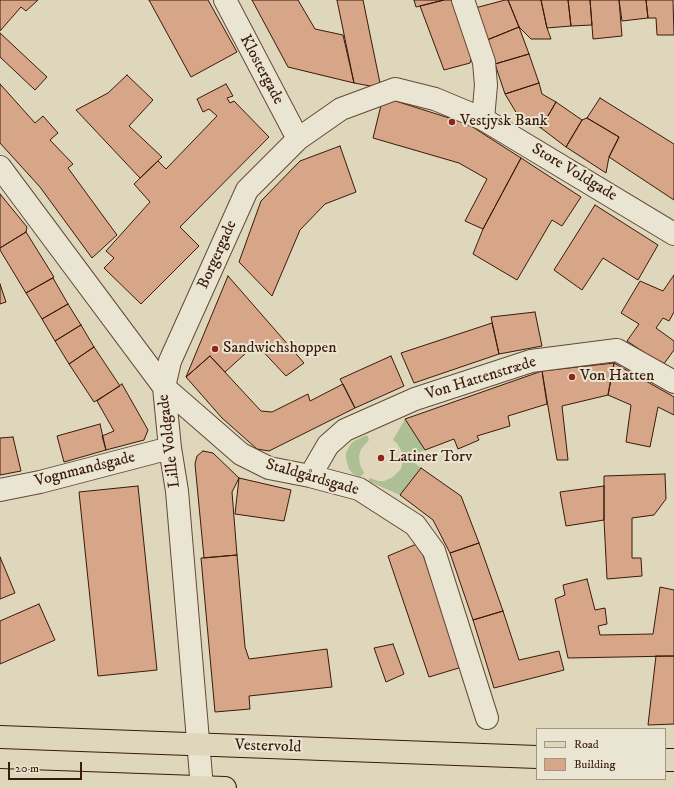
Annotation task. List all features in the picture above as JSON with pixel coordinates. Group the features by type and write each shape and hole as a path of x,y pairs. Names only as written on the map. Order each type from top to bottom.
{"main road":[{"name":"Vestervold","path":"0,737 536,757"},
{"path":"0,780 29,784 225,788"}],"street":[{"name":"Klostergade","path":"224,0 298,139"},
{"path":"465,0 484,62 486,85 483,119"},
{"name":"Store Voldgade","path":"298,139 341,109 395,89 435,99 483,119 674,234"},
{"name":"Borgergade","path":"164,387 170,361 247,190 298,139"},
{"name":"Lille Voldgade","path":"0,167 164,387 170,448 177,491 202,788"},
{"name":"Von Hattenstræde","path":"310,476 328,445 345,430 415,399 531,361 617,350 674,382"},
{"name":"Staldgårdsgade","path":"164,387 241,454 269,468 310,476 359,490 414,525 434,550 487,718"},
{"name":"Vognmandsgade","path":"0,490 40,482 170,448"}],"green space":[{"path":"405,419 425,450 415,454 403,454 397,443 393,440"},
{"path":"367,435 369,440 361,449 359,456 360,465 364,473 360,477 353,474 349,469 346,453 354,441"},
{"path":"403,461 412,461 421,468 400,495 368,481 370,478 378,481 384,481 393,477 401,469"}],"building":[{"path":"0,0 38,0 26,11 21,7 0,31"},
{"path":"149,0 208,0 237,52 191,77"},
{"path":"252,0 298,0 315,29 343,35 354,83 288,67"},
{"path":"337,0 363,0 381,88 354,83"},
{"path":"414,0 444,0 416,7"},
{"path":"444,0 455,0 474,50 470,63 444,70 420,6"},
{"path":"508,0 519,27 487,40 475,8"},
{"path":"508,0 541,0 551,39 531,39 519,27"},
{"path":"541,0 568,0 571,26 547,28"},
{"path":"568,0 590,0 592,25 571,26"},
{"path":"590,0 619,0 622,36 593,39"},
{"path":"619,0 646,0 648,18 622,21"},
{"path":"646,0 673,0 674,35 657,35 656,18 648,18"},
{"path":"519,27 529,54 495,64 487,40"},
{"path":"0,33 47,77 35,90 0,57"},
{"path":"529,54 539,83 505,94 495,64"},
{"path":"127,75 153,100 129,126 162,157 140,178 76,110 108,93"},
{"path":"539,83 542,94 556,102 541,128 517,114 505,94"},
{"path":"0,84 35,123 43,116 58,133 50,140 73,164 68,168 117,235 92,258 40,187 0,143"},
{"path":"226,84 233,96 227,98 230,103 234,101 269,137 180,227 199,246 141,304 104,268 114,258 106,251 150,202 134,184 158,161 166,169 217,116 209,109 203,112 197,99"},
{"path":"383,97 468,124 521,158 483,229 465,221 487,179 459,163 373,138"},
{"path":"600,98 674,144 674,200 609,157 619,137 587,118"},
{"path":"556,102 582,120 566,147 541,128"},
{"path":"587,118 619,137 609,157 606,173 566,147 582,120"},
{"path":"340,146 356,192 325,204 300,230 272,296 239,262 261,201 300,161"},
{"path":"521,158 581,197 562,226 552,220 517,280 473,254 483,229"},
{"path":"0,194 27,227 26,232 0,248"},
{"path":"595,205 658,245 638,280 603,258 582,290 554,270"},
{"path":"26,232 54,277 26,293 0,248"},
{"path":"674,275 674,312 669,321 663,318 656,328 674,341 674,350 663,365 627,341 639,324 621,313 640,281 663,291"},
{"path":"228,276 304,363 286,376 256,344 225,372 210,356 186,377"},
{"path":"53,278 68,304 42,319 26,293"},
{"path":"0,284 6,302 0,304"},
{"path":"68,304 81,325 55,341 42,319"},
{"path":"535,312 542,346 499,354 491,317"},
{"path":"492,323 499,354 414,383 401,353"},
{"path":"81,325 94,347 69,364 55,341"},
{"path":"94,347 120,386 94,402 69,364"},
{"path":"210,356 261,411 272,412 308,394 310,401 343,384 355,408 269,451 257,449 222,418 186,377"},
{"path":"391,356 404,386 355,408 340,379"},
{"path":"614,363 674,397 674,415 658,407 650,447 626,442 631,405 608,395"},
{"path":"614,363 608,395 562,406 568,460 557,460 542,371"},
{"path":"542,371 547,404 508,416 510,426 477,436 479,440 458,449 454,439 425,450 405,419"},
{"path":"122,384 148,430 144,440 106,450 102,436 114,431 97,401"},
{"path":"100,424 106,450 64,462 57,436"},
{"path":"13,437 21,471 0,475 0,438"},
{"path":"203,451 213,453 239,478 232,492 237,555 204,558 195,464 197,456"},
{"path":"421,468 461,496 479,543 450,553 433,520 400,495"},
{"path":"665,474 666,499 654,515 632,518 632,558 641,558 642,576 607,579 604,520 604,476"},
{"path":"239,478 291,490 284,521 235,514"},
{"path":"138,486 157,670 98,676 79,492"},
{"path":"604,486 604,520 566,526 560,492"},
{"path":"419,543 462,667 429,677 388,556"},
{"path":"479,543 503,611 473,620 450,553"},
{"path":"237,555 245,647 249,659 327,649 332,687 249,696 250,709 215,712 201,558"},
{"path":"0,557 15,593 0,599"},
{"path":"587,579 595,610 605,608 607,624 598,626 600,635 653,634 660,587 674,590 674,656 568,658 555,599 565,595 563,585"},
{"path":"39,604 55,640 0,664 0,621"},
{"path":"503,611 519,660 559,651 564,670 494,688 473,620"},
{"path":"393,644 404,674 386,682 374,648"},
{"path":"656,656 674,656 674,724 648,725"}],"place":[{"name":"Vestjysk Bank","path":"452,122"},
{"name":"Sandwichshoppen","path":"215,349"},
{"name":"Von Hatten","path":"572,377"},
{"name":"Latiner Torv","path":"381,458"}]}
